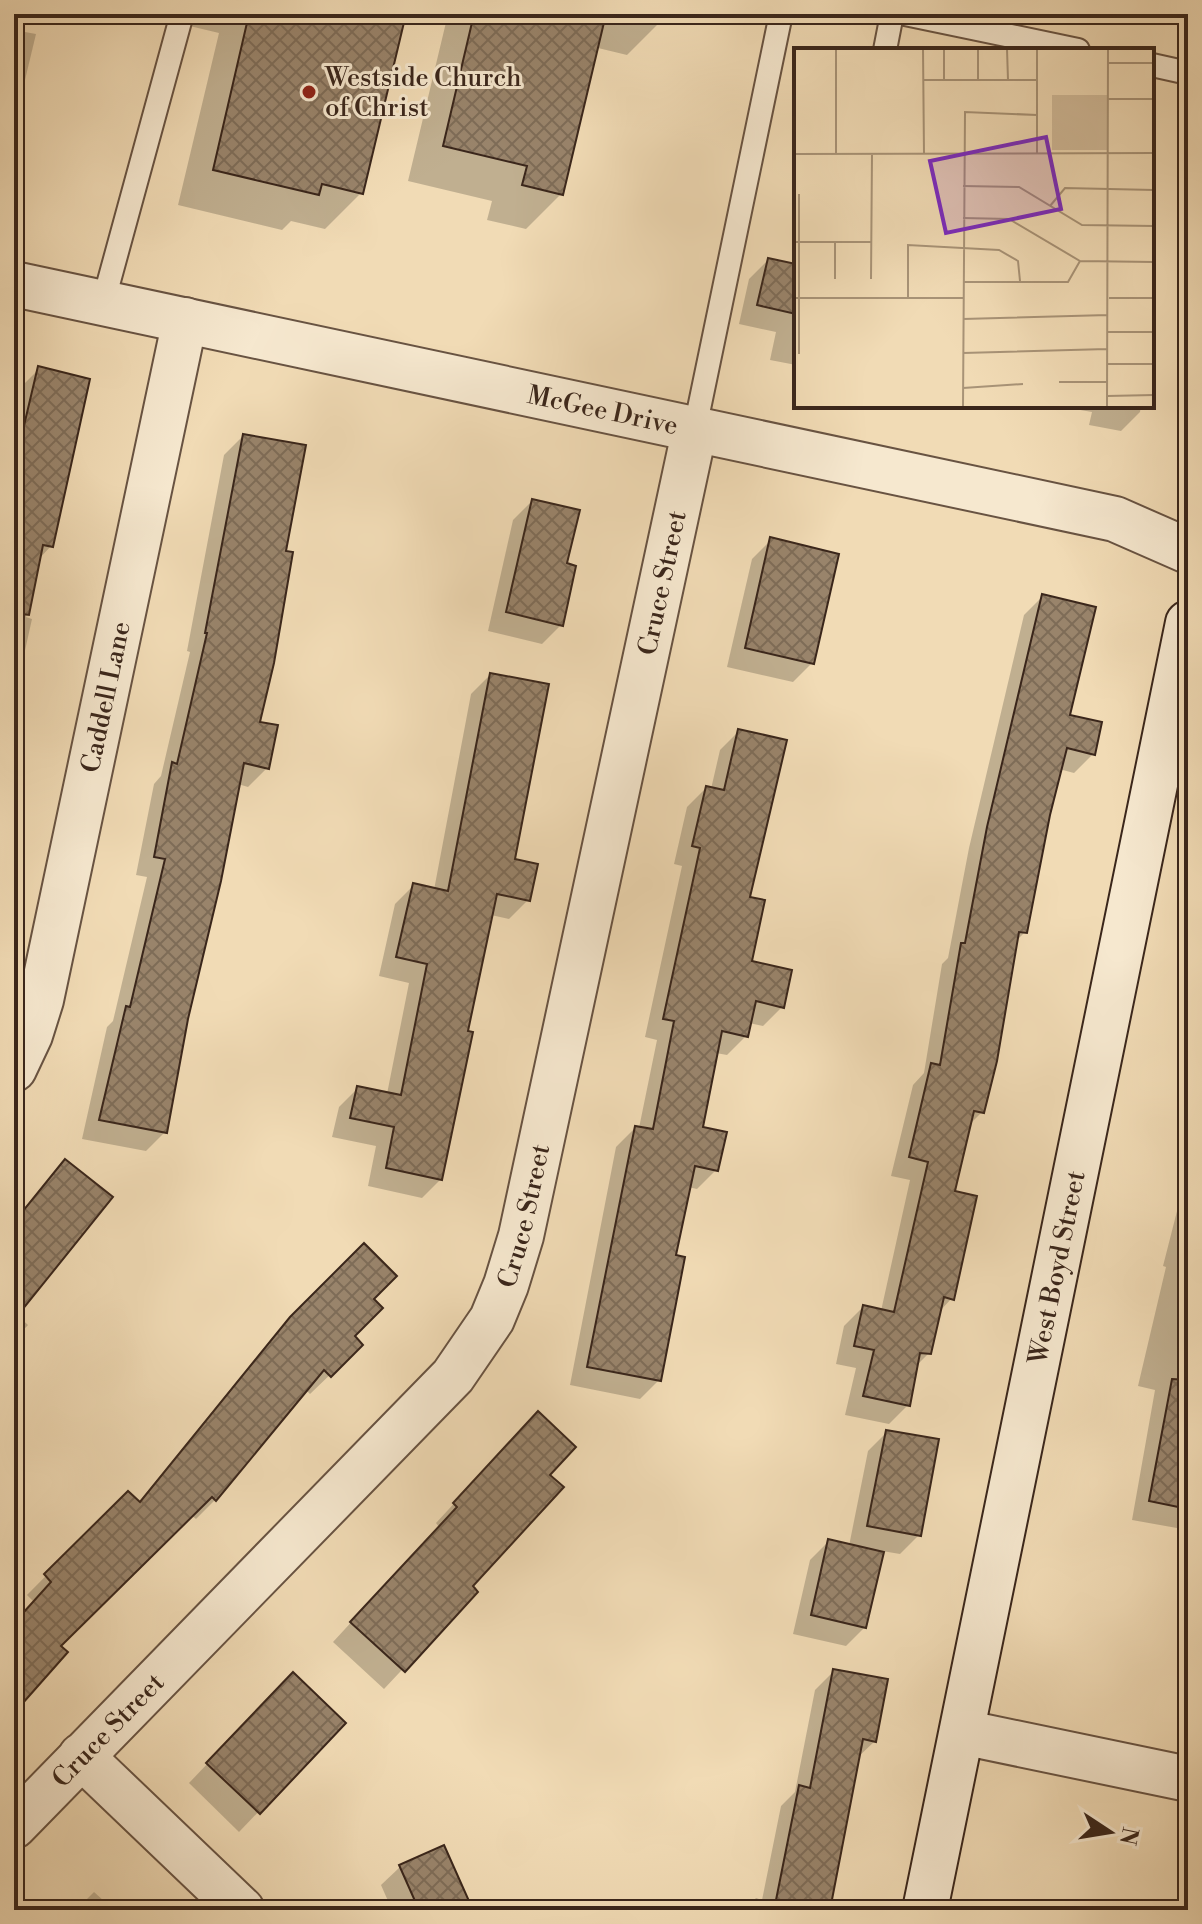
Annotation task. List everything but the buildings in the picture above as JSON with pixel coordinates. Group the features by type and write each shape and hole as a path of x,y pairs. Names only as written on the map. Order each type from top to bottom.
{"street":[{"name":"McGee Drive","path":"14,284 1115,519 1188,551"},
{"name":"Caddell Lane","path":"14,1069 30,1035 41,1000 185,320"},
{"name":"Cruce Street","path":"14,1826 453,1376 492,1319 521,1236 695,428"},
{"name":"West Boyd Street","path":"925,1910 1188,623"},
{"path":"962,1732 1188,1779"},
{"path":"81,1756 242,1910"}],"lane":[{"path":"103,303 182,14"},
{"path":"695,428 781,14"},
{"path":"885,48 892,14"},
{"path":"905,14 1068,48"},
{"path":"1154,65 1188,73"}],"place":[{"name":"Westside Church of Christ","path":"309,92"}]}
